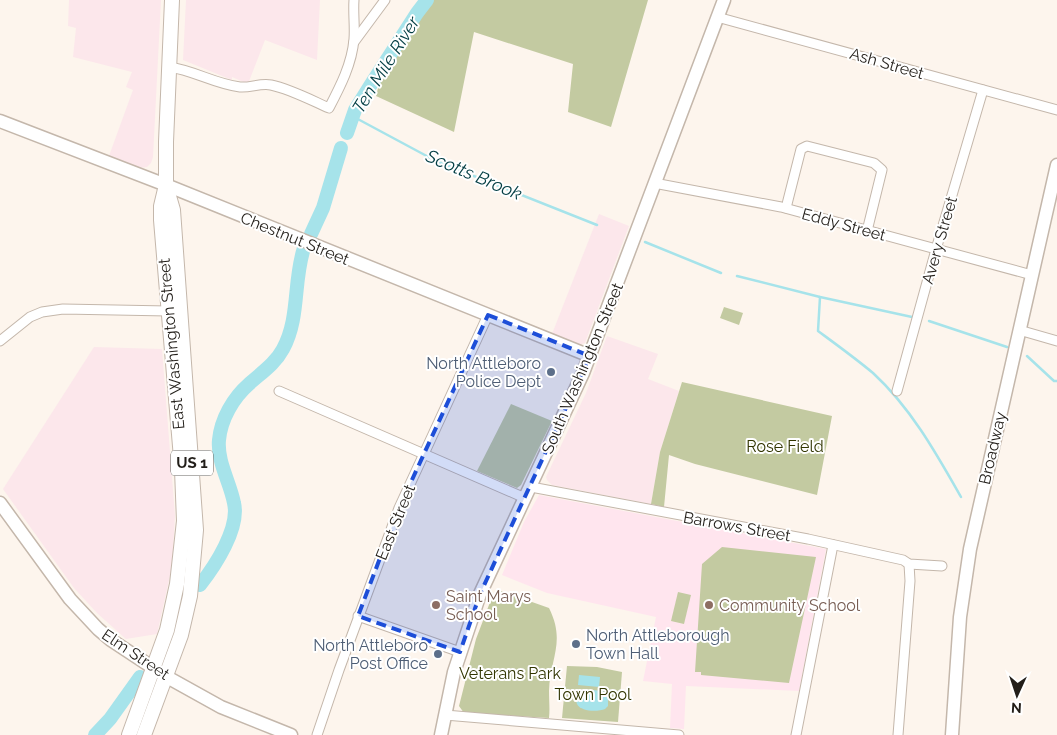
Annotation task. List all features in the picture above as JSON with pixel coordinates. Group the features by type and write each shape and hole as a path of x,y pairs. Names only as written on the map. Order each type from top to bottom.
{"main road":[{"name":"East Washington Street","path":"129,735 163,645 174,604 184,521 182,470 160,220 166,185 172,0"},
{"name":"East Washington Street","path":"144,735 175,655 188,608 196,530 173,210 166,185"}],"street":[{"path":"169,67 183,69 241,88 253,85 270,85 329,108 344,79 354,42 354,0"},
{"path":"354,42 385,0"},
{"name":"South Washington Street","path":"441,735 454,672 480,594 590,356 724,0"},
{"name":"Ash Street","path":"717,17 1057,110"},
{"name":"Avery Street","path":"897,391 982,90"},
{"name":"Chestnut Street","path":"0,121 166,185 590,356"},
{"path":"786,208 801,149 807,146 874,163 882,170 867,231"},
{"name":"Broadway","path":"952,735 956,658 964,580 978,506 1057,165"},
{"name":"Eddy Street","path":"654,183 786,208 1032,275"},
{"path":"0,342 30,317 42,312 81,309 168,311"},
{"name":"East Street","path":"317,735 358,616 399,508 488,315"},
{"path":"1018,330 1057,341"},
{"name":"Barrows Street","path":"279,391 424,454 528,492 833,545 904,560 908,564 942,566"},
{"name":"Elm Street","path":"0,503 75,605 111,640 167,677 221,707 291,735"},
{"path":"796,735 833,545"},
{"path":"898,735 910,581 908,564"},
{"path":"358,616 460,652"},
{"path":"445,715 677,735"}],"highlighted area":[{"path":"488,315 590,356 480,594 460,652 358,616 399,508"}],"shaded area":[{"path":"69,0 161,0 153,157 147,167 139,168 109,156 133,90 126,87 132,72 73,57 76,28 68,26"},
{"path":"186,0 320,0 317,60 265,40 248,84 232,77 232,80 183,60"},
{"path":"599,214 629,226 585,343 579,345 552,334"},
{"path":"607,336 658,354 648,379 679,391 660,452 651,504 552,485 546,477 586,393"},
{"path":"94,347 162,349 175,516 172,567 157,634 126,639 97,613 74,588 3,489"},
{"name":"Community School","path":"539,495 826,549 799,691 686,686 684,729 670,728 672,684 643,681 656,617 547,593 502,575 524,522"}],"green space":[{"path":"422,0 648,0 611,127 568,112 573,64 474,32 454,132 376,96 384,65"},
{"path":"724,307 743,313 739,325 720,318"},
{"name":"Rose Field","path":"682,382 832,416 817,495 695,464 669,455 664,507 651,504 660,452"},
{"path":"511,404 552,421 521,485 517,488 477,471"},
{"path":"722,547 816,557 789,683 701,675 701,672 695,672 702,564"},
{"name":"Veterans Park","path":"501,591 549,608 554,620 557,641 550,679 549,718 464,713 459,706 476,639 492,597"},
{"path":"678,592 691,595 684,624 671,621"},
{"name":"Town Pool","path":"567,666 597,667 622,672 618,722 562,718"}],"water":[{"path":"579,675 600,677 599,687 578,685"},
{"path":"592,690 603,691 608,697 608,706 605,709 590,711 579,707 576,696"}],"waterway":[{"name":"Ten Mile River","path":"347,133 355,110 427,0"},
{"name":"Scotts Brook","path":"354,117 436,161 597,225"},
{"name":"Ten Mile River","path":"311,234 323,208 341,148"},
{"name":"Scotts Brook","path":"645,242 721,273"},
{"name":"Ten Mile River","path":"200,585 225,546 230,535 235,513 232,495 220,456 219,440 222,424 238,396 272,364 283,349 292,325 298,273 304,248"},
{"name":"Scotts Brook","path":"737,276 820,297 912,317"},
{"path":"820,297 818,331 873,373 887,387 911,416 961,497"},
{"name":"Scotts Brook","path":"929,321 1007,347"},
{"name":"Scotts Brook","path":"1027,356 1054,381 1057,381"},
{"name":"Ten Mile River","path":"95,735 110,719 140,677"}],"place":[{"name":"North Attleboro Police Dept","path":"551,372"},
{"name":"Saint Marys School","path":"436,605"},
{"name":"Community School","path":"709,605"},
{"name":"North Attleborough Town Hall","path":"576,644"},
{"name":"North Attleboro Post Office","path":"438,654"}]}
